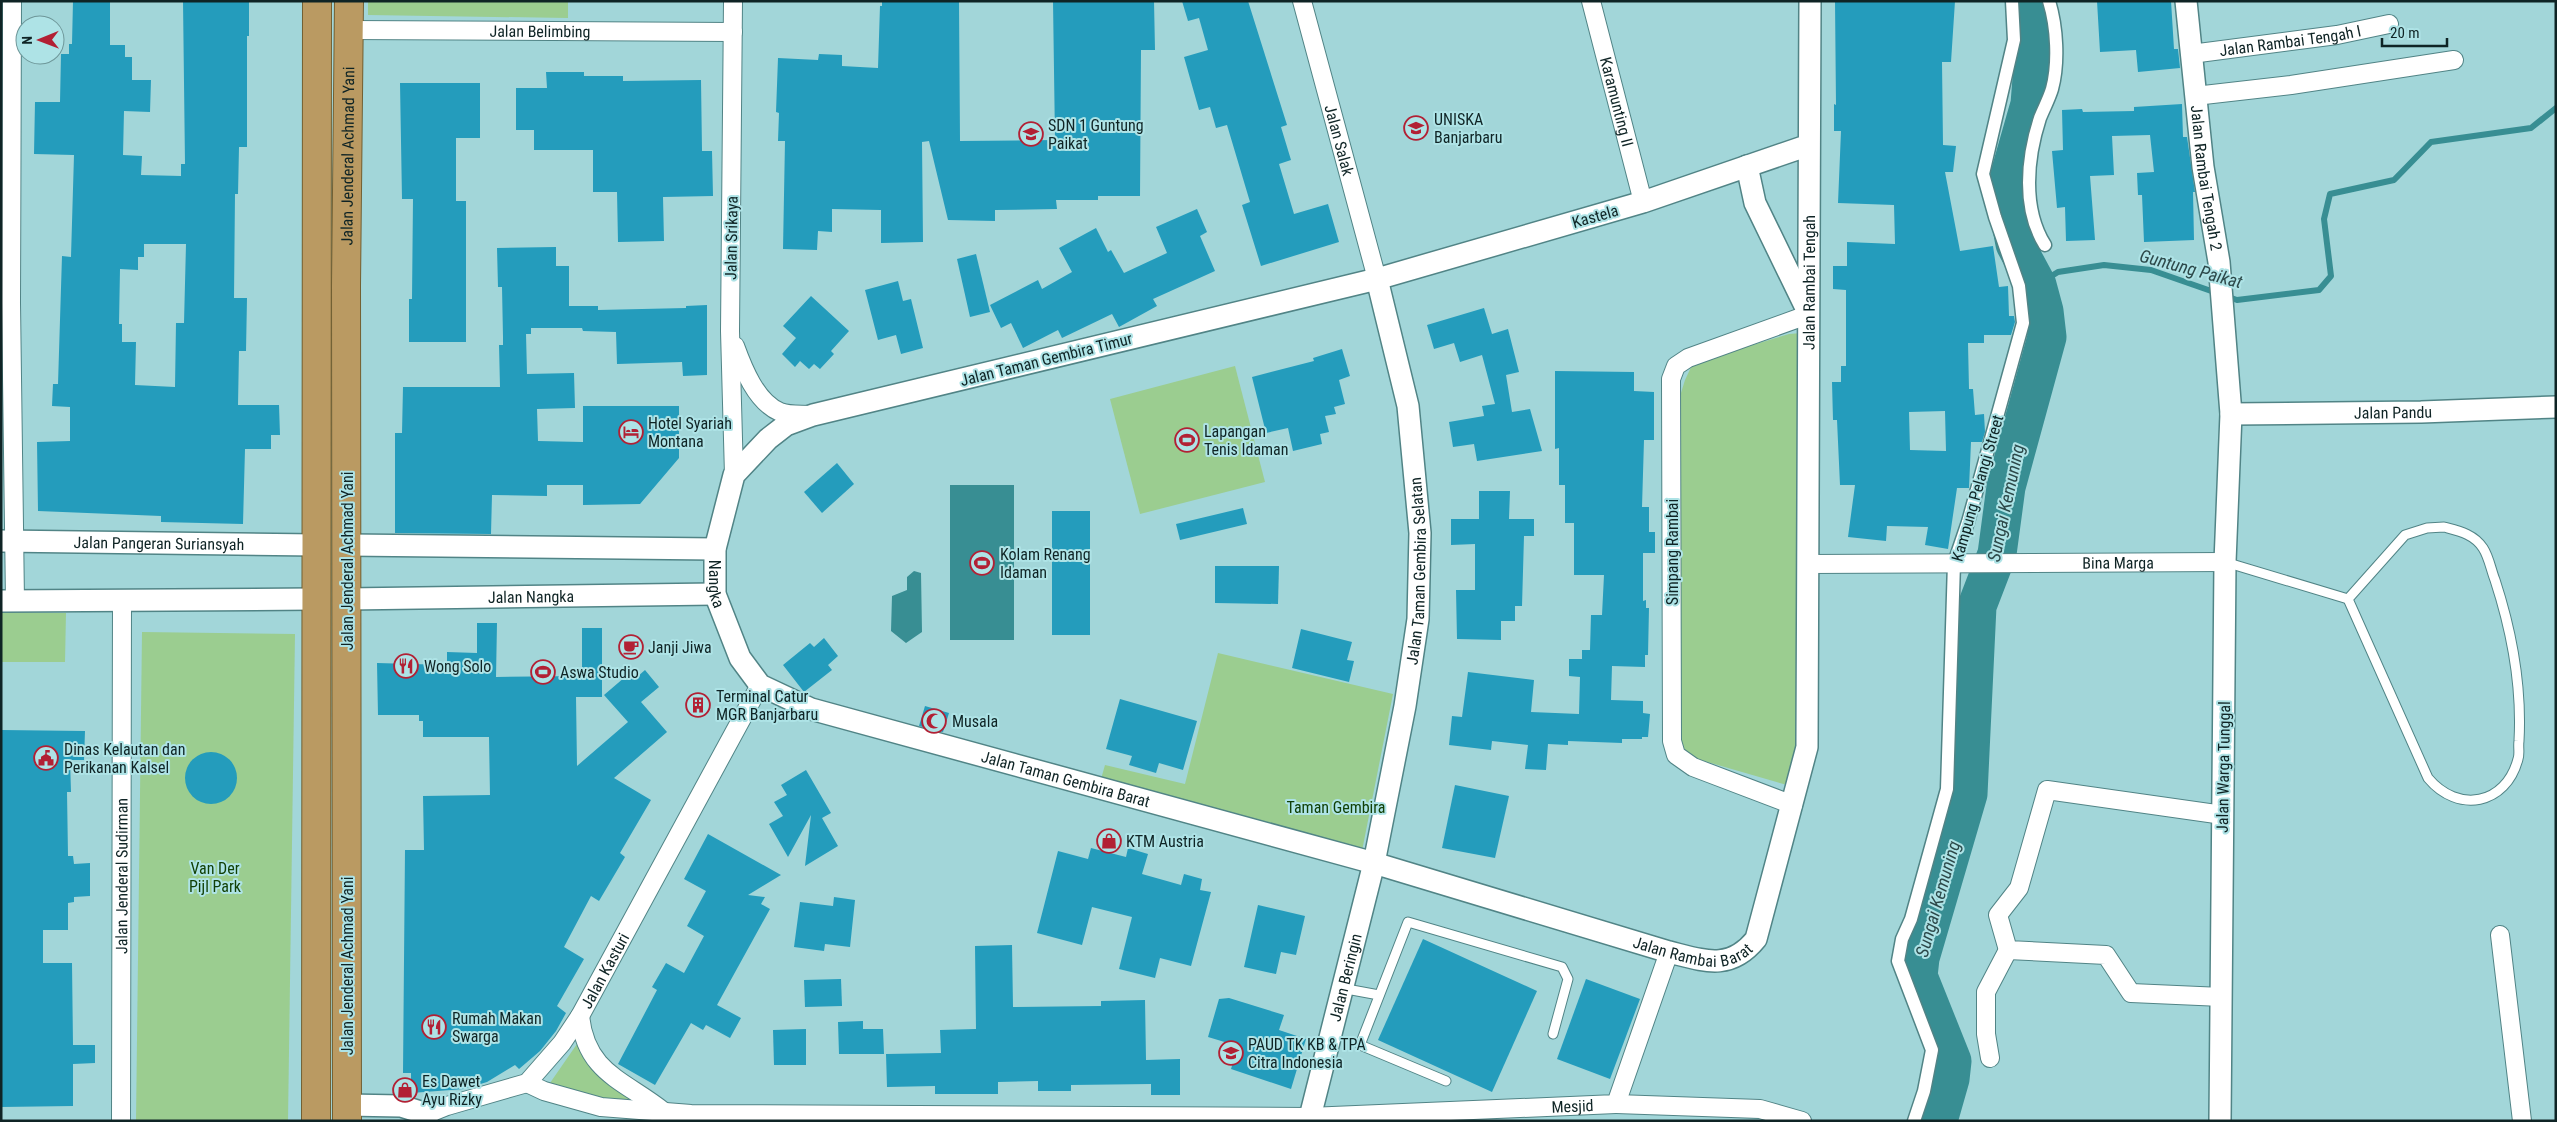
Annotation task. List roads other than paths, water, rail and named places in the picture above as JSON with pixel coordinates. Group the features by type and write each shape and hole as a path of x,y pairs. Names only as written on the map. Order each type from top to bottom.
{"highway":[{"name":"Jalan Jenderal Achmad Yani","path":"316,1121 317,1"},
{"name":"Jalan Jenderal Achmad Yani","path":"347,1113 348,545 346,286 349,1"}],"street":[{"path":"12,1 6,303 8,601 315,599"},
{"name":"Jalan Srikaya","path":"734,1 730,331 734,475"},
{"name":"Jalan Salak","path":"1302,1 1377,278"},
{"name":"Karamunting II","path":"1591,1 1643,202"},
{"name":"Jalan Rambai Tengah","path":"1808,564 1810,1"},
{"name":"Kampung Pelangi Street","path":"1914,1121 1924,1091 1932,1050 1898,961 1902,939 1911,918 1947,789 1956,563 2023,323 2019,286 1994,217 1983,174 2014,40 2012,1"},
{"path":"2045,245 2036,231 2030,194 2030,157 2040,118 2052,88 2056,51 2049,1"},
{"name":"Jalan Rambai Tengah 2","path":"2186,1 2195,96 2219,262 2231,414"},
{"name":"Jalan Rambai Tengah I","path":"2191,54 2337,34 2389,24"},
{"name":"Jalan Belimbing","path":"349,30 733,32"},
{"path":"2195,96 2291,85 2454,60"},
{"name":"Kastela","path":"1377,278 1643,202 1809,145"},
{"path":"1747,166 1756,204 1810,314"},
{"name":"Jalan Taman Gembira Timur","path":"734,475 768,439 786,425 813,416 1377,278"},
{"name":"Jalan Taman Gembira Selatan","path":"1374,863 1410,677 1418,619 1420,533 1408,406 1377,278"},
{"name":"Simpang Rambai","path":"1793,805 1693,767 1676,755 1672,741 1671,379 1676,366 1688,358 1810,314"},
{"path":"730,331 743,367 757,393 780,412 813,416"},
{"name":"Jalan Pandu","path":"2231,414 2421,412 2556,407"},
{"name":"Jalan Warga Tunggal","path":"2220,1121 2225,562 2231,414"},
{"name":"Nangka","path":"734,475 715,549 715,594 740,658 760,685"},
{"name":"Jalan Pangeran Suriansyah","path":"8,541 316,545"},
{"path":"348,545 715,549"},
{"name":"Bina Marga","path":"1956,563 2225,562"},
{"path":"1808,564 1956,563"},
{"name":"Jalan Rambai Barat","path":"1374,863 1669,952 1706,961 1730,959 1744,954 1756,939 1807,747 1808,564"},
{"name":"Jalan Nangka","path":"347,599 715,594"},
{"name":"Jalan Jenderal Sudirman","path":"120,1121 122,601"},
{"name":"Jalan Taman Gembira Barat","path":"760,685 811,709 1374,863"},
{"name":"Jalan Kasturi","path":"527,1083 562,1043 580,1016 760,685"},
{"path":"1990,1058 1986,1034 1986,992 2008,950 1998,915 2018,888 2047,790 2223,815"},
{"name":"Jalan Beringin","path":"1309,1119 1374,863"},
{"path":"2500,935 2522,1121"},
{"path":"2008,950 2106,955 2131,993 2222,997"},
{"name":"Mesjid","path":"527,1083 544,1091 601,1107 684,1114 1309,1119 1616,1104 1669,952"},
{"path":"580,1016 582,1037 597,1063 613,1077 640,1092 663,1111"},
{"path":"347,1113 401,1106 427,1117 447,1106 527,1083"},
{"path":"1616,1104 1760,1109 1802,1121"}],"lane":[{"path":"2225,562 2348,599 2428,778 2438,790 2448,797 2467,802 2476,801 2505,784 2518,758 2517,669 2502,598 2483,547 2468,533 2444,527 2427,528 2405,535 2348,599"},
{"path":"1446,1081 1360,1045 1408,922 1562,967 1568,980 1553,1034"},
{"path":"1341,988 1379,995"}],"water":[{"name":"Kolam Renang Idaman","path":"950,485 1014,485 1014,640 950,640"},
{"path":"914,571 921,573 922,632 906,643 891,631 892,596 907,590 907,577"}],"waterway":[{"name":"Sungai Kemuning","path":"1938,1121 1950,1079 1952,1061 1918,976 1920,958 1968,794 1977,606 1997,554 2006,487 2047,337 2044,311 2037,285 2015,244 2007,201 2010,174 2030,104 2033,30 2028,1"},
{"name":"Guntung Paikat","path":"2037,285 2058,272 2104,265 2151,270 2237,300 2319,290 2331,276 2324,219 2330,194 2394,180 2431,142 2531,128 2556,108"}],"place":[{"name":"UNISKA Banjarbaru","path":"1416,128"},
{"name":"SDN 1 Guntung Paikat","path":"1031,134"},
{"name":"Hotel Syariah Montana","path":"631,432"},
{"name":"Lapangan Tenis Idaman","path":"1187,440"},
{"name":"Kolam Renang Idaman","path":"982,563"},
{"name":"Janji Jiwa","path":"631,647"},
{"name":"Wong Solo","path":"406,666"},
{"name":"Aswa Studio","path":"543,672"},
{"name":"Terminal Catur MGR Banjarbaru","path":"698,705"},
{"name":"Musala","path":"934,721"},
{"name":"Dinas Kelautan dan Perikanan Kalsel","path":"46,758"},
{"name":"KTM Austria","path":"1109,841"},
{"name":"Rumah Makan Swarga","path":"434,1027"},
{"name":"PAUD TK KB & TPA Citra Indonesia","path":"1231,1053"},
{"name":"Es Dawet Ayu Rizky","path":"405,1090"}],"park label":[{"name":"Taman Gembira","path":"1336,807"},
{"name":"Van Der Pijl Park","path":"215,877"}]}
